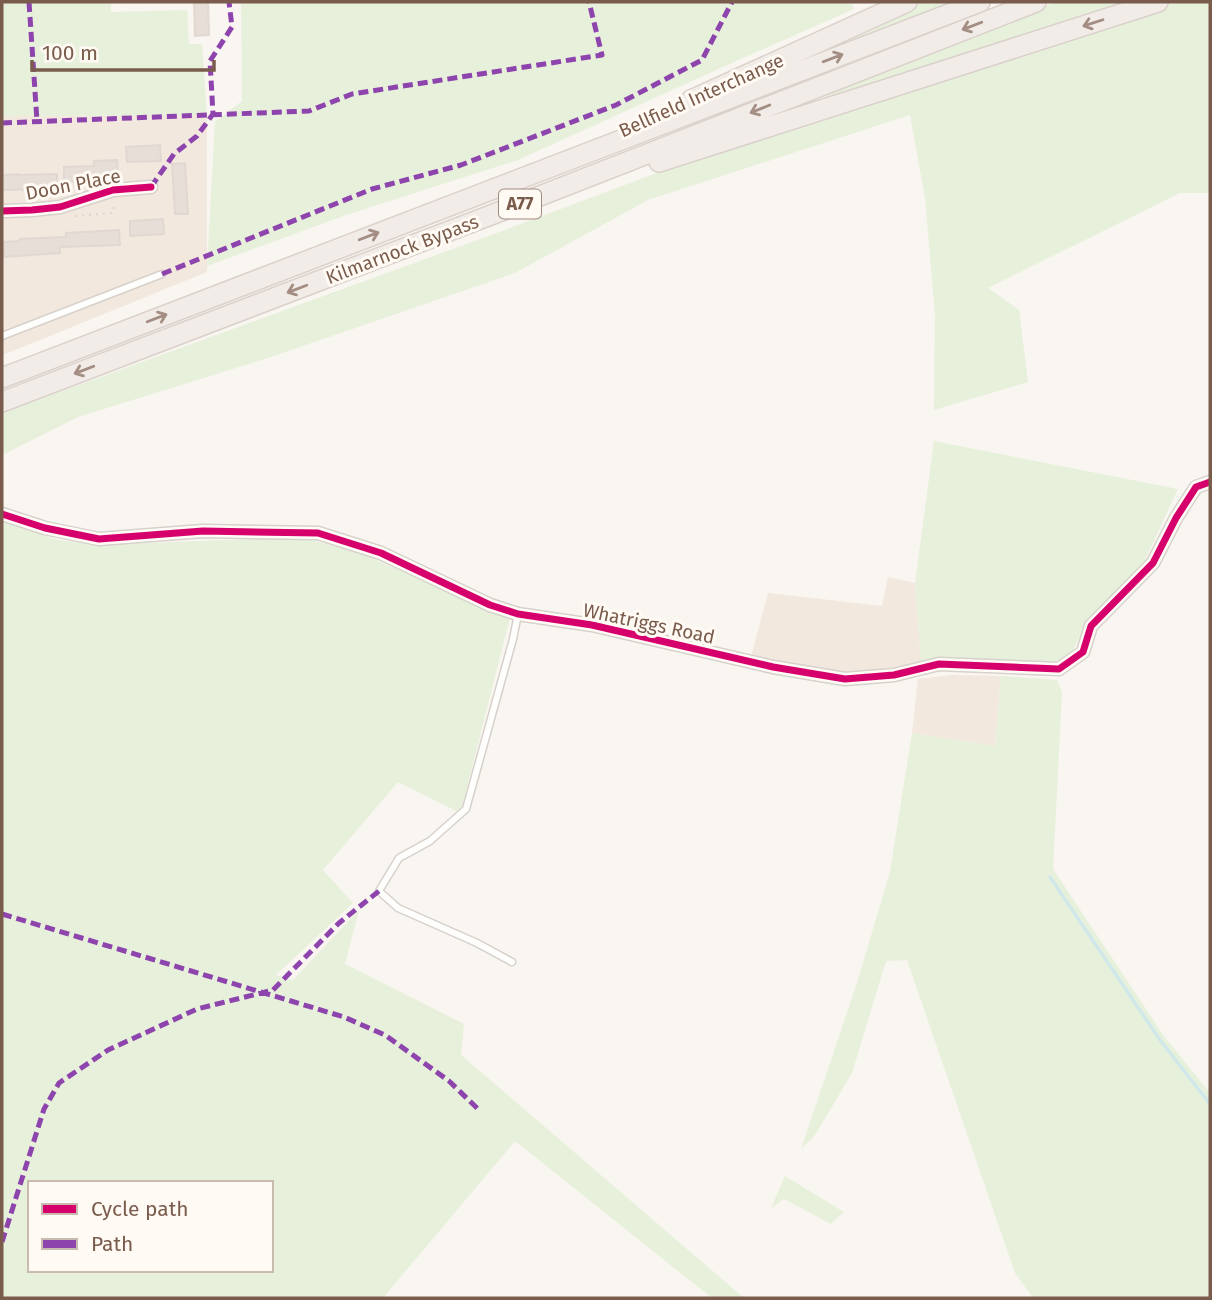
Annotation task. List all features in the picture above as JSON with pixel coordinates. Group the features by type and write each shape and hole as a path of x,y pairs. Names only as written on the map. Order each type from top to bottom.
{"highway":[{"name":"Bellfield Interchange","path":"495,187 907,2"},
{"name":"Kilmarnock Bypass","path":"2,378 980,2"},
{"name":"Kilmarnock Bypass","path":"2,402 1036,2"},
{"name":"A77","path":"491,215 1158,2"}],"street":[{"name":"Doon Place","path":"2,211 32,211 60,206 113,190 151,187"},
{"name":"Whatriggs Road","path":"2,514 45,528 99,539 202,531 318,533 381,553 490,605 517,614 592,625 773,667 845,679 894,676 939,664 1059,669 1083,652 1091,626 1153,563 1176,518 1196,487 1210,482"}],"lane":[{"path":"2,336 162,274"},
{"path":"512,962 477,943 398,908 379,891 399,858 430,841 466,809 513,639 517,614"}],"path":[{"path":"60,206 62,217 113,213 113,190"}],"shaded area":[{"path":"207,115 207,272 2,355 2,116"},
{"path":"888,577 915,583 921,661 885,670 843,673 751,657 768,593 882,606"},
{"path":"952,675 1001,676 995,746 912,733 918,679"}],"green space":[{"path":"2,2 111,2 111,12 187,10 189,44 202,44 207,115 4,116"},
{"path":"241,2 851,2 854,9 518,160 349,214 207,266 215,122 242,101"},
{"path":"923,2 961,2 814,59 812,53"},
{"path":"1055,2 1132,2 827,100 824,92"},
{"path":"1175,2 1210,2 1210,193 1180,193 988,288 1019,310 1028,382 934,410 935,315 925,198 910,115 648,200 515,273 265,359 78,417 2,455 2,413 798,120"},
{"path":"934,441 1178,489 1145,560 1084,627 1071,655 1053,662 921,661 915,583"},
{"path":"2,522 58,540 99,545 298,537 358,552 510,618 462,807 456,811 398,782 323,870 353,903 276,975 293,980 359,910 345,964 464,1024 461,1055 744,1298 712,1298 515,1141 383,1298 2,1298"},
{"path":"1001,676 1057,680 1062,692 1053,869 1164,1036 1210,1093 1210,1298 1033,1298 1015,1273 907,960 886,961 852,1073 815,1135 801,1149 857,983 890,872 912,733 995,746"},
{"path":"785,1176 844,1212 831,1224 784,1199 771,1208"}],"building":[{"path":"194,2 208,2 209,35 195,36"},
{"path":"160,145 161,161 127,162 126,147"},
{"path":"117,160 118,174 87,176 87,181 64,182 64,167 94,166 94,161"},
{"path":"185,163 188,214 175,214 172,164"},
{"path":"57,174 57,189 2,190 2,175"},
{"path":"163,219 164,234 130,236 130,221"},
{"path":"119,230 120,245 60,247 60,253 4,257 3,242 66,237 66,233"}],"waterway":[{"path":"1050,877 1160,1040 1210,1104"}],"marked path":[{"path":"29,2 37,121"},
{"path":"151,187 174,154 197,136 213,114 210,61 232,27 229,2"},
{"path":"2,123 309,111 352,94 602,55 589,2"},
{"path":"162,274 372,189 461,165 616,105 702,60 732,2"},
{"path":"2,1242 44,1109 59,1083 108,1050 197,1009 273,990 339,923 379,891"},
{"path":"2,914 344,1017 385,1035 449,1081 479,1110"}],"cycle path":[{"path":"2,211 60,207 113,190 151,187"},
{"path":"2,514 45,528 99,539 203,531 318,533 381,553 490,605 518,614 592,625 773,667 845,679 894,675 939,664 1059,669 1083,652 1091,626 1153,563 1176,518 1196,487 1210,482"}]}
